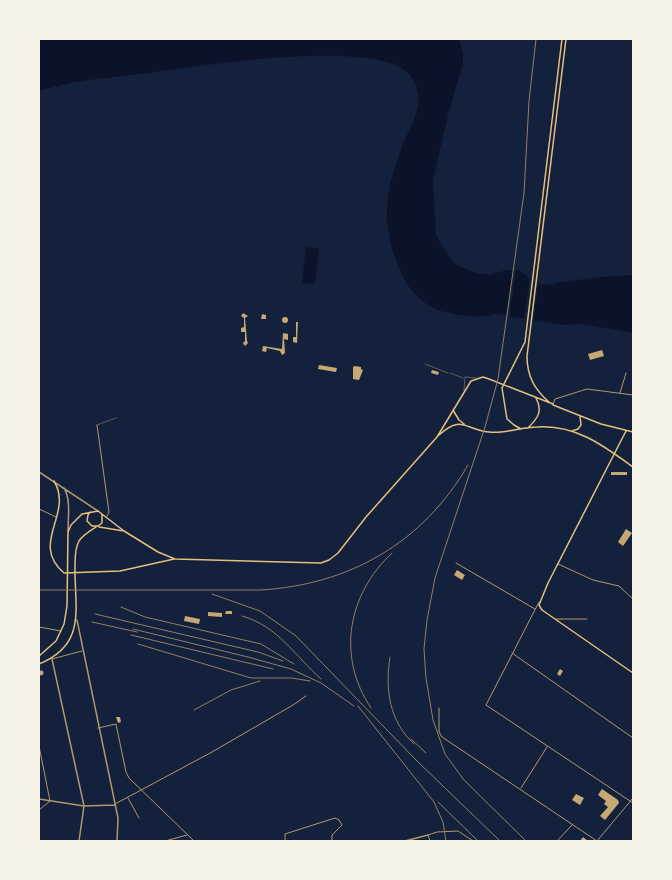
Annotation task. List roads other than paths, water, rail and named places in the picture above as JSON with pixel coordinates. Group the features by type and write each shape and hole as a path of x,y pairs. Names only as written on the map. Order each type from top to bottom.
{"main road":[{"path":"521,429 507,419 502,388 523,347 525,337 562,39"},
{"path":"553,404 539,393 531,381 527,361 566,39"},
{"path":"54,481 61,496 57,517 49,542 51,556 57,567 64,573 120,571 175,559 313,564 329,560 338,553 366,517 437,437 464,391 471,381 477,378 483,377 489,379 580,415 633,432"},
{"path":"528,428 536,420 540,412 536,398"},
{"path":"453,410 459,420 465,424 486,432 548,427 570,431 592,439 633,467"},
{"path":"570,431 580,428 582,422 580,415"},
{"path":"437,437 452,426 465,424"},
{"path":"626,431 539,602 540,608 554,619 633,673"},
{"path":"39,656 56,641 61,631 67,606 68,532 75,519 82,514 98,511 101,512 124,531 158,552 175,559"},
{"path":"90,512 87,522 92,526 124,531"},
{"path":"39,664 52,659 67,646 77,620 75,567 77,547 79,541 97,527 103,520 101,512"}],"street":[{"path":"620,393 626,373"},
{"path":"553,404 555,399 582,390 633,395"},
{"path":"97,424 109,512 106,517"},
{"path":"39,472 63,486 98,511"},
{"path":"63,486 66,492 68,532"},
{"path":"39,509 57,517"},
{"path":"456,563 535,609"},
{"path":"558,564 594,580 619,586 633,599"},
{"path":"539,602 486,705 633,803"},
{"path":"554,619 587,619"},
{"path":"77,620 98,728 118,818 117,841"},
{"path":"39,627 61,631"},
{"path":"79,841 84,806 52,659 82,650"},
{"path":"512,653 633,738"},
{"path":"39,799 84,806 115,805 127,797 212,752 306,696"},
{"path":"438,708 439,732 442,737 597,841 633,798"},
{"path":"98,728 116,724 128,778 194,841"},
{"path":"39,746 50,801"},
{"path":"520,789 548,747"},
{"path":"127,797 139,818"},
{"path":"39,810 50,801"},
{"path":"285,841 285,834 333,818 339,820 342,825 332,835 332,841"},
{"path":"557,841 573,824"},
{"path":"405,841 437,832 458,830 473,841"},
{"path":"166,841 187,835"},
{"path":"428,835 430,841"}],"lane":[{"path":"425,364 448,372"},
{"path":"450,374 464,378 468,376 477,378"},
{"path":"464,378 464,391"},
{"path":"97,424 116,418"}],"water":[{"path":"39,39 459,39 463,54 463,63 448,115 433,181 436,235 450,258 457,265 476,273 489,275 507,270 518,270 537,284 554,285 555,283 600,277 633,275 633,333 581,324 561,325 495,314 478,317 454,314 438,310 428,305 412,291 405,281 391,246 387,222 387,203 397,160 416,115 418,93 410,75 392,64 363,58 326,56 286,57 94,79 39,91"},
{"path":"306,247 319,248 315,284 302,283"}],"railway":[{"path":"526,841 464,780 445,754 433,720 426,678 424,649 427,620 435,578 485,427 498,379 524,193 529,101 536,39"},
{"path":"39,590 260,590 293,586 324,579 353,569 380,555 406,538 429,517 450,493 468,465"},
{"path":"371,708 360,688 353,668 351,647 352,626 357,606 365,587 377,569 392,553"},
{"path":"212,594 260,611 296,636 416,760 500,841"},
{"path":"121,607 145,617 261,644 294,664"},
{"path":"95,614 258,652 283,661"},
{"path":"242,616 255,621 276,634 321,679"},
{"path":"92,622 137,632"},
{"path":"133,629 291,669 321,683 354,706"},
{"path":"131,635 273,669"},
{"path":"138,644 251,678 292,678 310,681"},
{"path":"390,657 388,681 394,715 399,725 414,744"},
{"path":"194,710 231,690 260,681"},
{"path":"358,706 434,802 443,822 446,841"},
{"path":"411,739 426,753"},
{"path":"438,802 478,841"}]}
